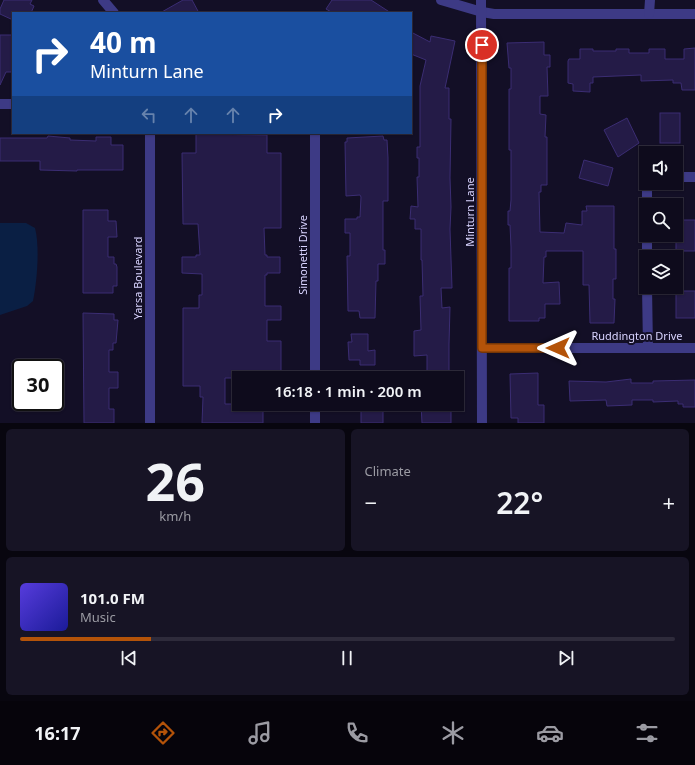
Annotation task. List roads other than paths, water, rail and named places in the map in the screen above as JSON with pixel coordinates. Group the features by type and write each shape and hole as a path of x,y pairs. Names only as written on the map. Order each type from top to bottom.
{"street":[{"path":"103,0 113,12"},
{"path":"441,0 494,14 695,14"},
{"name":"Minturn Lane","path":"481,0 482,423"},
{"path":"649,14 650,0"},
{"path":"0,104 12,104"},
{"name":"Yarsa Boulevard","path":"150,134 150,423"},
{"name":"Simonetti Drive","path":"315,134 315,371"},
{"path":"683,177 695,177"},
{"path":"647,294 648,348"},
{"name":"Ruddington Drive","path":"482,348 695,348"},
{"path":"315,411 315,423"}],"water":[{"path":"0,223 26,223 35,228 38,254 37,275 33,301 27,306 0,315"}]}
